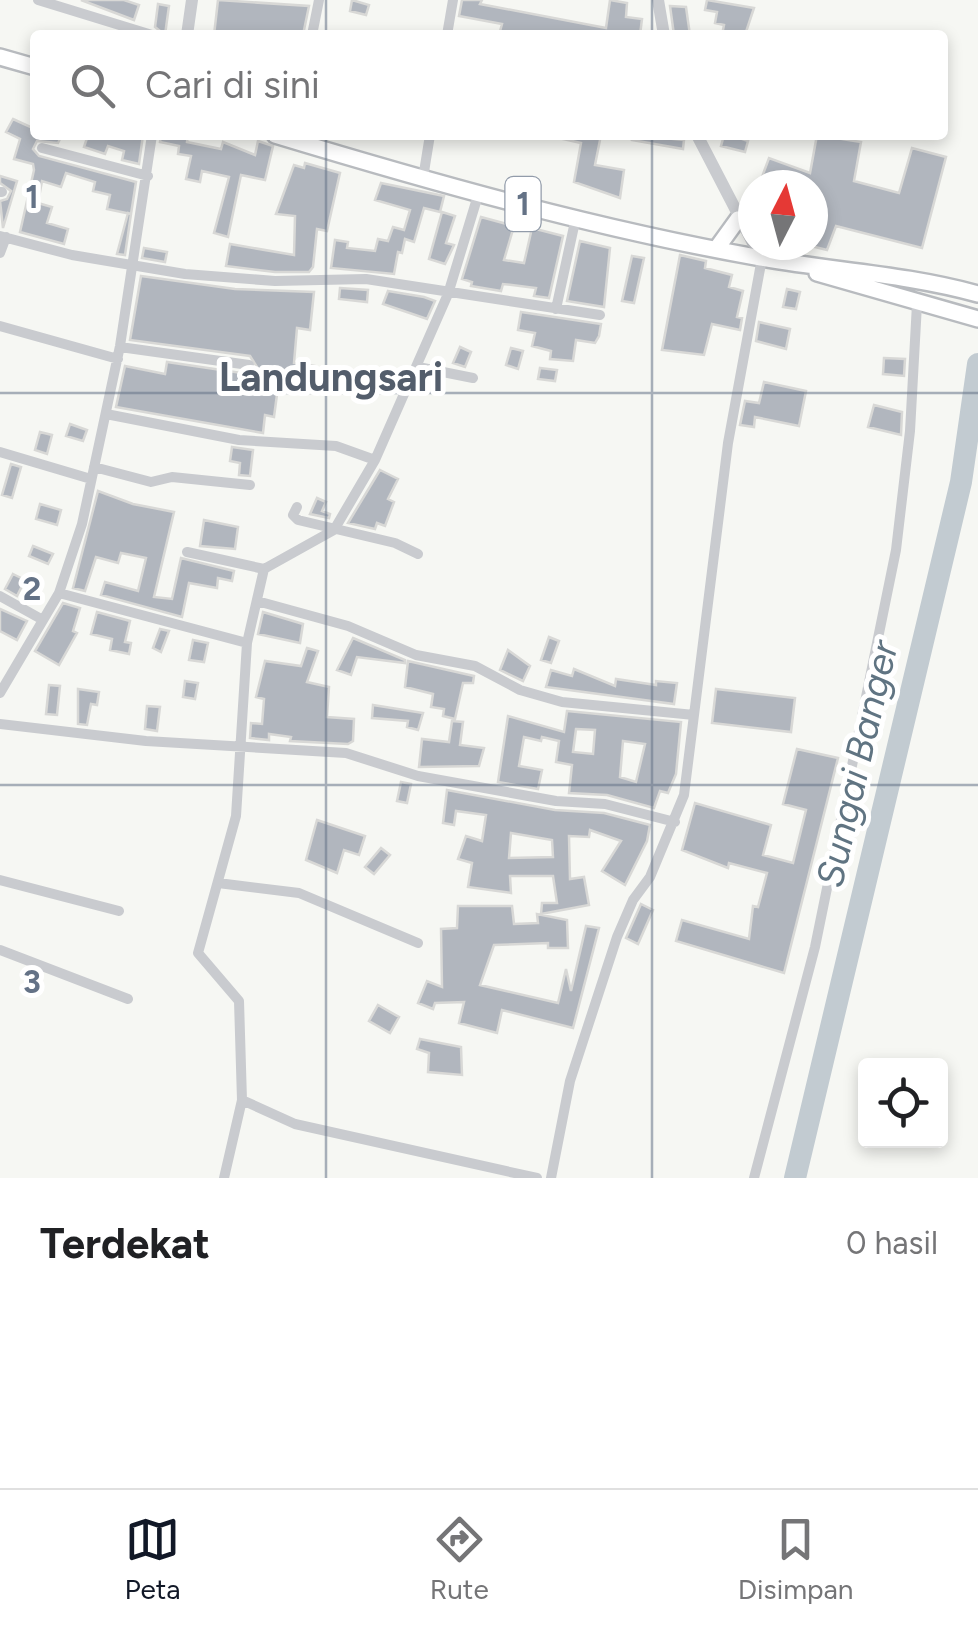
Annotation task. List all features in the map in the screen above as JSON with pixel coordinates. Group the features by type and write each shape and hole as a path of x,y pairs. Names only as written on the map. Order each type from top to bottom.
{"highway":[{"path":"0,57 30,66"},
{"name":"1","path":"298,140 479,192 716,248 738,249"},
{"path":"716,248 738,219"},
{"name":"1","path":"788,260 918,304 978,319"},
{"name":"1","path":"813,260 923,279 978,294"}],"street":[{"path":"38,0 136,30"},
{"path":"188,30 192,0"},
{"path":"313,30 319,0"},
{"path":"448,30 454,0"},
{"path":"658,0 663,30"},
{"path":"0,693 59,593 93,472 135,266 152,140"},
{"path":"423,178 429,140"},
{"path":"699,140 738,219"},
{"path":"42,148 148,176"},
{"path":"187,552 264,569 334,530 375,460 418,367 448,294 479,192"},
{"path":"556,308 576,216"},
{"path":"0,253 3,236 135,266 274,280 366,279 600,315"},
{"path":"551,1178 570,1081 617,937 676,822 694,715 699,650 729,434 759,260"},
{"path":"754,1178 814,948 896,550 910,431 918,304"},
{"path":"0,326 119,353 249,365"},
{"path":"418,367 472,378"},
{"path":"106,414 239,440 336,446 375,460"},
{"path":"0,452 151,482 167,477 250,485"},
{"path":"297,507 293,515 298,520 396,543 418,554"},
{"path":"224,1178 242,1100 239,1001 198,953 236,816 247,644 264,569"},
{"path":"59,593 247,644"},
{"path":"0,596 42,620"},
{"path":"257,601 348,626 416,655 475,666 520,690 550,699 610,710 694,715"},
{"path":"0,724 243,748 346,753 418,776 556,801 605,804 676,822"},
{"path":"0,880 119,910"},
{"path":"218,882 298,893 418,943"},
{"path":"0,950 128,999"},
{"path":"242,1100 296,1124 536,1178"}],"building":[{"path":"81,0 124,0 139,5 134,20"},
{"path":"218,0 309,6 304,30 215,30"},
{"path":"352,0 369,5 366,15 350,11"},
{"path":"462,0 482,0 480,4 606,28 610,0 627,3 626,17 642,19 641,30 500,30 502,24 459,16"},
{"path":"707,0 754,8 747,30 723,30 724,25 715,23 717,12 705,10"},
{"path":"158,4 169,6 166,30 155,27"},
{"path":"670,6 686,7 689,30 673,30"},
{"path":"13,119 30,127 30,140 60,140 37,141 33,149 39,156 136,182 131,214 107,209 110,195 93,191 95,182 66,173 61,187 42,181 38,203 52,207 47,223 68,229 64,244 20,232 34,170 33,164 14,159 20,139 6,132"},
{"path":"86,140 142,140 139,164 122,160 124,151 108,146 105,154 84,147"},
{"path":"187,140 221,149 223,142 255,155 258,141 273,146 265,180 241,175 228,237 214,233 229,177 202,171 200,182 186,179 191,156 178,154 179,146 160,142"},
{"path":"568,140 600,140 595,165 624,170 620,198 574,182 581,143"},
{"path":"632,140 684,140 683,149"},
{"path":"723,140 748,141 745,152 721,146"},
{"path":"816,140 861,142 854,181 899,193 912,148 946,157 922,248 836,226 828,247 828,170 811,170"},
{"path":"769,158 802,170 765,170"},
{"path":"305,163 340,173 327,231 317,229 313,267 309,272 275,272 226,266 230,244 294,255 295,216 276,214 294,165 304,168"},
{"path":"0,176 17,181 3,228 0,201 7,199 11,191 0,183"},
{"path":"381,183 444,196 440,212 424,208 414,242 405,239 402,253 398,252 394,274 331,268 335,240 348,242 347,248 375,251 378,239 388,241 393,227 404,230 410,210 375,200"},
{"path":"442,212 455,216 446,243 454,245 445,264 429,259"},
{"path":"128,213 131,214 125,255 117,254"},
{"path":"481,217 514,226 504,260 524,263 532,228 563,236 549,298 534,296 536,288 503,284 501,291 471,286 472,282 462,279"},
{"path":"580,241 610,248 604,307 567,301"},
{"path":"144,248 167,252 165,262 142,258"},
{"path":"680,255 706,261 705,268 732,275 729,287 743,291 737,317 742,318 740,330 712,324 704,355 662,350"},
{"path":"632,256 644,258 634,303 622,301"},
{"path":"141,276 235,289 314,292 310,330 297,328 294,363 315,366 311,392 278,387 274,417 265,415 263,433 116,407 125,366 165,374 167,362 248,374 257,367 250,356 130,340"},
{"path":"340,288 368,290 367,302 339,299"},
{"path":"787,289 800,292 796,309 783,307"},
{"path":"388,291 435,301 427,319 383,304"},
{"path":"521,312 601,324 599,336 595,343 576,340 573,361 550,359 551,351 532,346 535,333 518,330"},
{"path":"759,322 790,329 786,349 756,341"},
{"path":"460,347 471,352 465,367 453,363"},
{"path":"511,348 523,351 518,369 506,365"},
{"path":"884,358 905,359 904,376 883,374"},
{"path":"540,368 557,370 555,381 538,379"},
{"path":"764,382 806,391 799,426 755,417 754,427 740,425 745,401 759,403"},
{"path":"874,405 902,412 901,435 868,427"},
{"path":"70,424 87,430 83,441 66,436"},
{"path":"40,432 52,435 47,454 35,450"},
{"path":"232,447 253,450 250,476 239,475 240,463 230,461"},
{"path":"11,464 21,467 12,498 2,495"},
{"path":"380,470 398,479 388,499 394,502 385,526 377,523 375,529 348,523"},
{"path":"98,491 133,504 174,512 154,597 172,599 181,558 234,571 232,581 218,578 217,588 189,583 182,617 101,595 105,582 138,591 146,558 121,553 118,563 96,557 85,591 73,588"},
{"path":"317,498 326,502 322,511 330,514 329,518 310,514"},
{"path":"40,504 61,510 57,525 36,519"},
{"path":"204,520 238,527 235,549 200,546"},
{"path":"33,546 53,554 48,564 29,556"},
{"path":"13,574 25,580 17,596 5,589"},
{"path":"63,603 80,608 73,631 77,633 59,665 35,651"},
{"path":"0,609 27,621 17,640 0,631"},
{"path":"97,612 130,621 125,642 131,643 129,654 110,650 112,639 91,634"},
{"path":"263,612 303,624 300,643 258,634"},
{"path":"160,629 169,631 161,652 153,648"},
{"path":"549,637 559,641 551,663 541,660"},
{"path":"353,638 405,663 357,657 351,675 337,670"},
{"path":"193,640 208,643 204,662 189,660"},
{"path":"307,648 318,651 307,682 329,687 327,717 354,719 353,741 290,741 291,737 269,734 269,740 250,738 251,723 262,724 264,699 256,697 265,661 301,666"},
{"path":"508,650 530,666 523,681 500,670"},
{"path":"408,661 474,676 473,683 463,683 455,719 443,716 444,709 431,707 433,694 405,687"},
{"path":"574,669 615,686 616,679 656,685 656,681 677,683 674,704 546,687 551,670 572,676"},
{"path":"185,681 198,683 195,699 183,697"},
{"path":"49,685 60,686 57,715 46,714"},
{"path":"78,689 99,692 97,705 91,704 87,725 78,724"},
{"path":"716,689 795,698 791,732 712,723"},
{"path":"373,705 423,713 418,730 407,727 408,721 372,718"},
{"path":"147,706 160,707 157,731 145,729"},
{"path":"567,711 681,722 676,774 668,793 660,791 654,808 607,795 569,793 572,765 556,762 559,741 542,737 541,741 524,737 519,766 542,770 538,789 498,782 508,716 564,732","holes":["576,729 595,730 593,754 573,752","623,741 645,744 636,782 620,777"]},
{"path":"452,721 463,722 460,745 484,748 479,766 419,767 422,739 449,742"},
{"path":"797,749 838,758 784,973 676,941 682,920 749,939 753,906 758,907 767,873 729,863 728,868 682,850 695,803 771,825 763,855 793,863 806,810 783,804"},
{"path":"401,782 411,784 407,803 397,801"},
{"path":"447,790 555,810 604,813 650,825 647,841 625,885 602,871 621,841 590,830 589,837 569,836 570,879 584,877 589,905 541,914 542,903 557,903 553,876 510,876 511,893 468,887 472,863 458,859 466,836 482,841 486,815 456,811 454,825 443,823","holes":["511,833 552,840 553,857 509,858"]},
{"path":"317,820 365,836 359,855 344,850 337,873 306,860"},
{"path":"381,848 390,855 374,874 365,867"},
{"path":"641,904 653,910 638,944 626,938"},
{"path":"458,906 512,906 514,924 538,923 537,914 567,920 568,948 548,948 548,943 494,945 480,985 558,1003 566,969 571,991 586,926 599,928 573,1028 502,1010 497,1033 459,1023 464,1002 435,1003 433,1009 418,1003 427,981 442,987 441,929 457,928"},
{"path":"378,1005 399,1017 390,1033 369,1021"},
{"path":"420,1039 461,1047 462,1075 428,1072 429,1053 417,1049"}],"waterway":[{"name":"Sungai Banger","path":"795,1178 961,482 978,364"}],"district":[{"name":"Landungsari","path":"331,377"}]}
